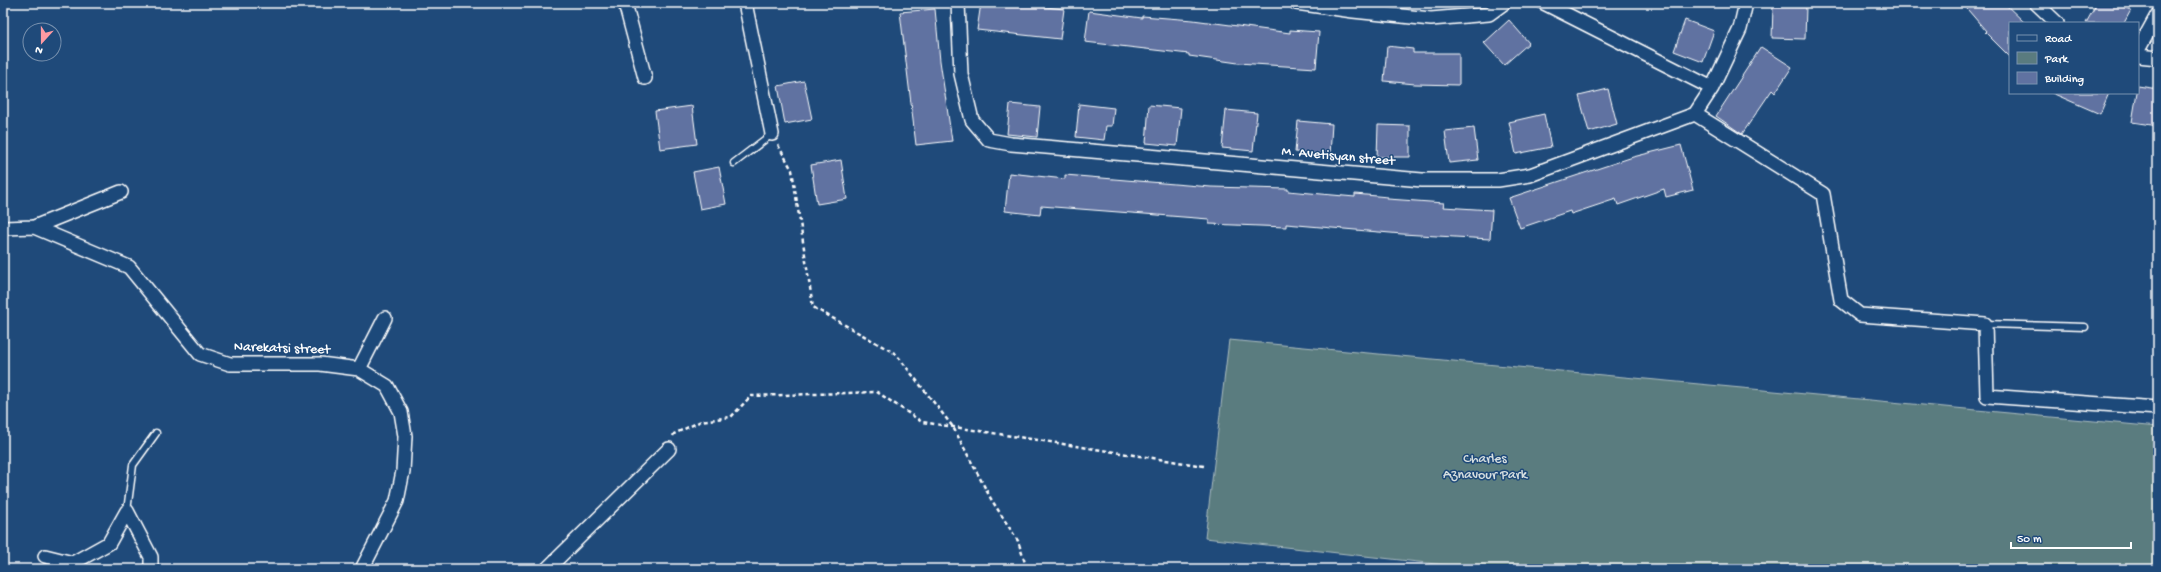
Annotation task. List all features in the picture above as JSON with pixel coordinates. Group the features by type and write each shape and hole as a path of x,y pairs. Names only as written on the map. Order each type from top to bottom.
{"street":[{"path":"625,3 645,78"},
{"path":"745,3 772,134"},
{"name":"M. Avetisyan street","path":"958,3 961,74 972,120 988,140 1010,144 1422,180 1498,180 1530,175 1695,114"},
{"path":"1296,3 1353,11 1431,18 1489,14 1504,3"},
{"path":"1544,3 1712,88"},
{"path":"1746,3 1740,30 1712,88 1695,114 1824,194 1841,300 1860,315 1985,324 1987,396 2158,408"},
{"path":"2036,3 2056,22"},
{"path":"2139,48 2158,14"},
{"path":"2139,56 2158,58"},
{"path":"34,227 121,192"},
{"name":"Narekatsi street","path":"3,228 34,227 129,267 200,354 230,364 320,364 359,370 387,386 401,412 405,436 403,471 397,501 362,569"},
{"path":"359,370 385,318"},
{"path":"547,569 669,449"},
{"path":"45,556 73,563 109,544 127,511"},
{"path":"127,511 151,557 151,569"}],"lane":[{"path":"734,163 772,134"},
{"path":"1985,324 2085,327"},
{"path":"127,511 133,465 156,433"}],"path":[{"path":"772,134 792,170 813,307 896,354 953,427 991,499 1018,542 1027,569"},
{"path":"669,449 674,434 701,421 731,417 751,396 877,392 922,422 1204,466"}],"green space":[{"name":"Charles Aznavour Park","path":"1229,340 2158,427 2158,569 1480,569 1205,538"}],"building":[{"path":"981,3 1009,3 1064,9 1060,39 977,30"},
{"path":"1962,3 2004,3 2024,22 2009,22 2009,56 1985,32 1986,31"},
{"path":"2097,3 2119,3 2131,10 2125,22 2087,22"},
{"path":"1773,6 1806,7 1805,39 1772,38"},
{"path":"935,9 940,61 952,141 916,145 900,12"},
{"path":"1089,11 1142,18 1142,16 1193,20 1290,33 1290,30 1319,32 1316,68 1238,63 1189,56 1189,54 1085,42"},
{"path":"1509,20 1529,43 1504,65 1484,43"},
{"path":"1685,20 1714,31 1703,62 1674,51"},
{"path":"1387,46 1413,49 1413,53 1459,53 1459,85 1415,84 1384,81"},
{"path":"1761,47 1792,67 1775,93 1772,90 1742,134 1716,116"},
{"path":"804,81 812,119 785,124 778,86"},
{"path":"2139,86 2158,89 2158,126 2132,122 2137,94 2139,94"},
{"path":"1608,89 1617,124 1589,132 1579,96"},
{"path":"2054,94 2109,94 2100,114"},
{"path":"1010,104 1040,107 1037,137 1007,134"},
{"path":"1079,104 1114,108 1112,126 1106,126 1104,140 1076,137"},
{"path":"1149,105 1181,108 1177,146 1146,143"},
{"path":"692,106 697,144 660,149 655,111"},
{"path":"1226,110 1257,113 1253,151 1222,148"},
{"path":"1544,114 1551,147 1516,154 1509,122"},
{"path":"1298,121 1332,124 1330,155 1295,152"},
{"path":"1378,125 1410,126 1410,157 1377,157"},
{"path":"1474,128 1478,160 1449,163 1445,131"},
{"path":"1681,145 1693,190 1666,197 1664,189 1618,205 1616,199 1571,214 1570,211 1520,228 1509,198 1633,157"},
{"path":"841,160 847,199 817,204 811,165"},
{"path":"719,167 726,204 700,209 693,172"},
{"path":"1009,173 1065,179 1065,175 1211,187 1288,189 1288,191 1355,197 1355,194 1388,197 1388,199 1444,203 1443,207 1492,210 1490,239 1402,234 1286,224 1286,227 1209,224 1209,219 1041,206 1040,215 1005,211"}]}
